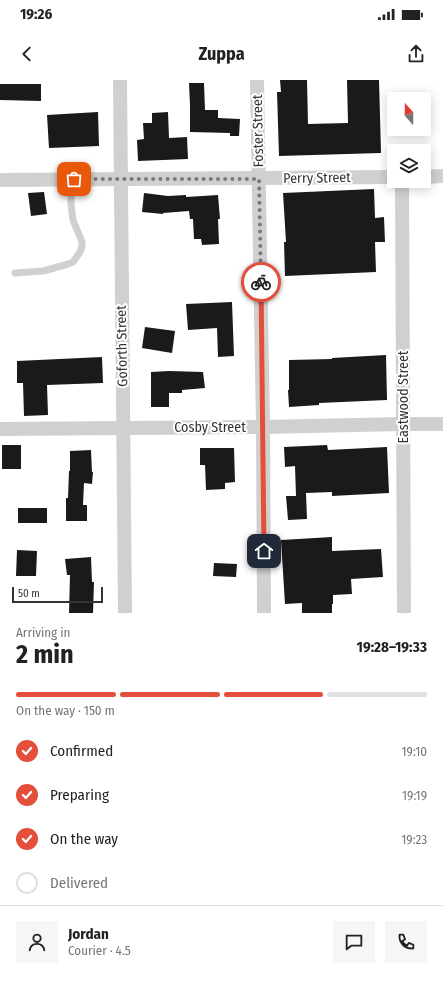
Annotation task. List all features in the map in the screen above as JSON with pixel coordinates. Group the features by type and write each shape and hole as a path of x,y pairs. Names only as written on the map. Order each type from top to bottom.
{"street":[{"name":"Goforth Street","path":"120,80 124,613"},
{"name":"Foster Street","path":"257,80 263,427 264,613"},
{"path":"431,177 443,176"},
{"name":"Perry Street","path":"0,180 387,177"},
{"name":"Eastwood Street","path":"402,188 404,613"},
{"name":"Cosby Street","path":"0,429 443,424"}],"lane":[{"path":"15,273 43,272 65,265 73,262 80,252 82,242 74,220 71,204 71,193 74,179"}],"building":[{"path":"280,80 307,80 308,124 348,123 347,80 379,80 381,153 279,156 277,92 281,92"},
{"path":"189,83 204,83 205,110 218,110 218,118 240,119 239,136 230,136 230,133 190,132"},
{"path":"0,84 41,84 41,101 0,100"},
{"path":"98,112 99,146 49,148 47,115"},
{"path":"168,112 169,138 187,137 188,159 138,161 137,140 144,139 143,123 152,123 152,113"},
{"path":"374,189 375,218 384,217 385,242 375,242 376,272 285,276 284,242 286,242 283,193"},
{"path":"44,192 47,214 31,216 28,193"},
{"path":"144,193 168,196 186,195 186,197 218,195 220,219 218,219 219,244 202,245 201,239 194,239 193,219 190,219 189,211 163,214 142,212"},
{"path":"232,302 234,356 218,357 217,328 188,330 186,304"},
{"path":"145,327 175,331 172,353 142,348"},
{"path":"386,355 387,400 319,403 319,405 289,407 289,360 332,359"},
{"path":"102,357 103,383 47,385 48,415 24,416 23,383 17,383 17,361"},
{"path":"151,372 203,372 205,388 182,390 182,393 169,393 169,407 151,407"},
{"path":"2,445 21,445 21,469 2,469"},
{"path":"327,445 328,450 387,447 389,493 332,496 332,492 306,493 307,519 288,520 286,496 296,496 295,466 285,467 284,447"},
{"path":"200,448 234,448 235,482 225,483 225,489 206,490 205,465 200,465"},
{"path":"91,450 93,472 92,484 84,483 83,505 87,505 87,521 66,521 66,498 68,498 70,451"},
{"path":"18,508 47,508 47,523 18,523"},
{"path":"332,537 332,551 381,549 383,577 351,579 352,594 333,595 332,613 302,613 302,603 285,604 281,540"},
{"path":"17,550 37,551 36,576 16,576"},
{"path":"91,557 92,582 94,582 93,613 69,613 70,575 67,575 65,559"},
{"path":"214,563 237,564 236,577 213,576"}],"way so far":[{"path":"74,179 259,179 261,282"}],"route":[{"path":"261,282 264,551"}]}
